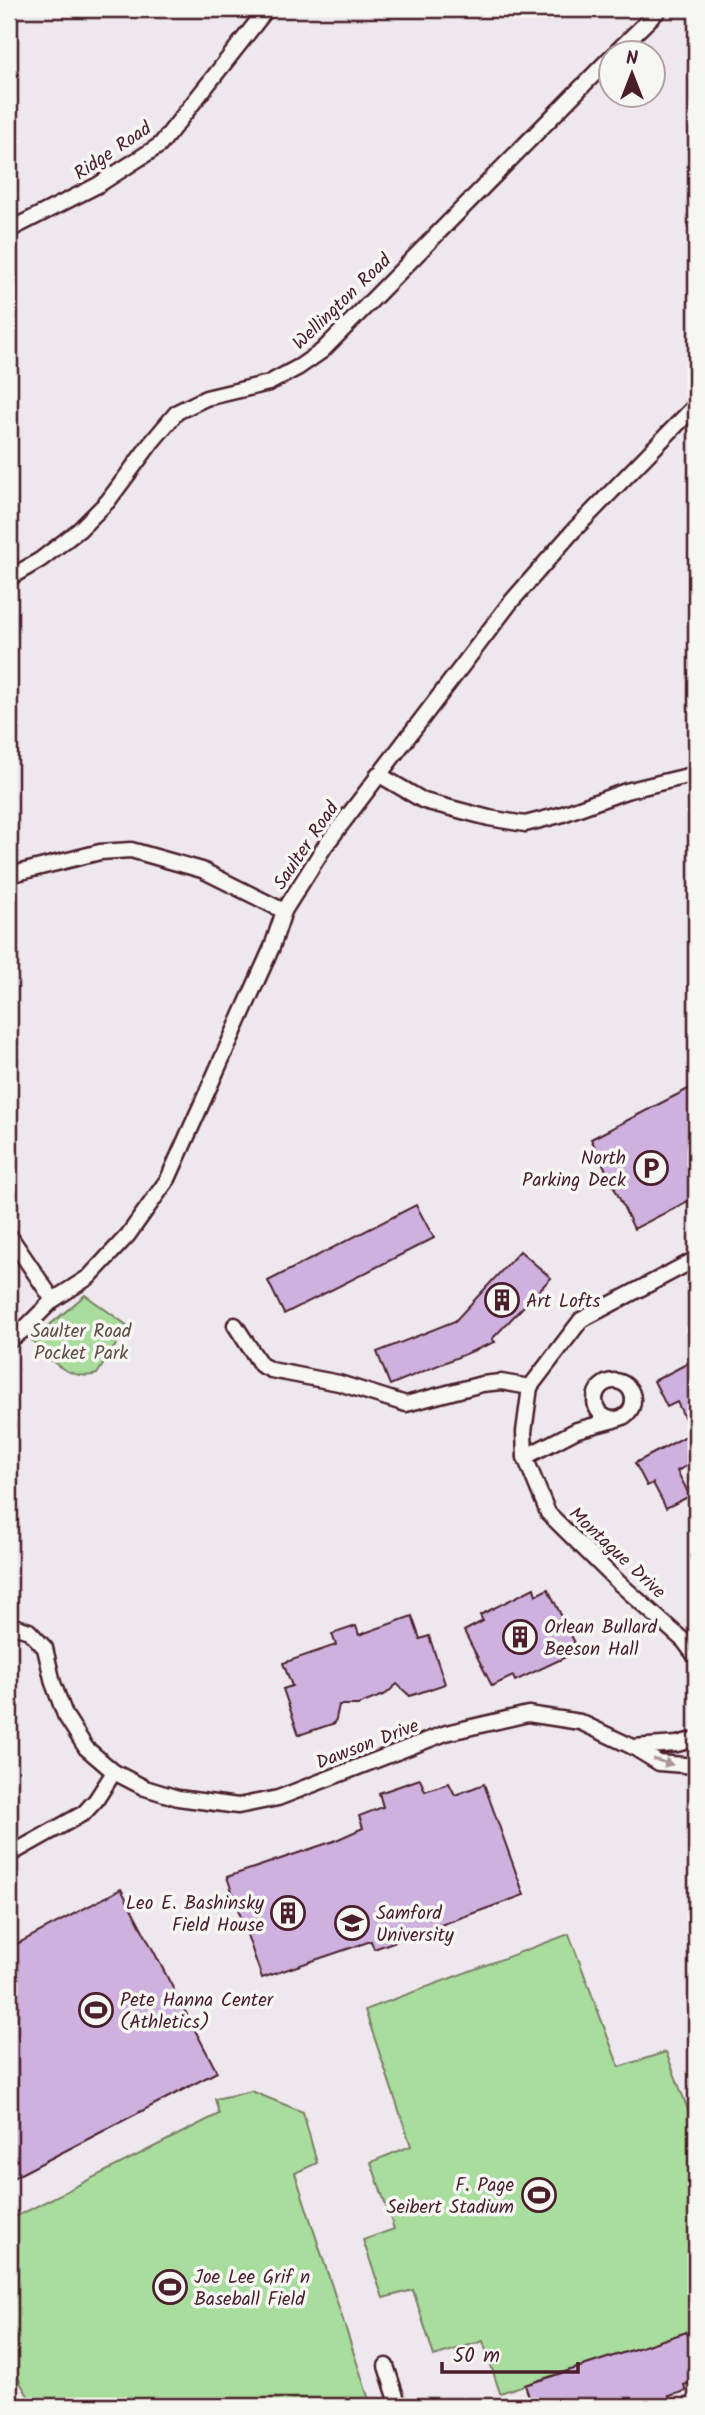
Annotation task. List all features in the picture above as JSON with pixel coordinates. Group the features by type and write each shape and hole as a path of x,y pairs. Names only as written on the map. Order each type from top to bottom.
{"street":[{"name":"Ridge Road","path":"9,230 99,186 160,145 267,9"},
{"path":"630,38 660,9"},
{"name":"Wellington Road","path":"9,578 40,560 79,530 98,511 177,412 206,398 269,383 322,351 596,73"},
{"name":"Saulter Road","path":"9,1341 53,1300 89,1277 128,1235 168,1179 272,947 284,911 325,846 510,603 574,530 696,405"},
{"path":"378,774 424,800 489,818 525,824 560,815 626,791 696,774"},
{"path":"9,875 100,852 131,850 202,870 284,911"},
{"path":"9,1236 53,1300"},
{"name":"Montague Drive","path":"696,1259 581,1320 530,1387 524,1432 525,1457 548,1513 619,1583 684,1641 696,1657"},
{"path":"235,1325 261,1365 271,1370 339,1383 406,1404 482,1384 501,1382 530,1387"},
{"path":"525,1457 577,1430 625,1417 632,1407 631,1390 620,1382 607,1382 601,1386 586,1418 577,1430"},
{"path":"595,1397 597,1410 601,1415 615,1419"},
{"name":"Dawson Drive","path":"9,1628 17,1627 29,1631 45,1648 53,1683 65,1715 86,1748 114,1772 145,1788 178,1798 238,1806 278,1798 446,1733 528,1714 580,1722 634,1747 659,1763 696,1766"},
{"name":"Dawson Drive","path":"634,1747 677,1744 696,1739"},
{"path":"9,1855 85,1814 114,1772"},
{"path":"386,2366 399,2406"}],"green space":[{"name":"Saulter Road Pocket Park","path":"85,1295 128,1326 97,1374 87,1376 60,1367 32,1340"},
{"name":"F. Page Seibert Stadium","path":"569,1934 619,2067 666,2052 692,2120 696,2119 696,2329 500,2393 483,2341 434,2356 413,2290 383,2298 363,2240 394,2229 371,2162 411,2146 365,2010"},
{"name":"Joe Lee Grif n Baseball Field","path":"251,2091 303,2112 317,2163 295,2173 371,2406 34,2406 21,2384 9,2354 9,2220 219,2114 215,2099"}],"building":[{"name":"North Parking Deck","path":"696,1085 696,1197 634,1229 591,1139"},
{"path":"416,1205 434,1238 284,1314 268,1281"},
{"path":"520,1251 551,1278 492,1339 495,1342 390,1385 377,1352 455,1321"},
{"path":"696,1359 696,1461 677,1471 690,1496 666,1508 653,1483 647,1486 635,1463 692,1433 677,1402 667,1407 654,1381"},
{"name":"Orlean Bullard Beeson Hall","path":"534,1588 536,1595 548,1589 575,1643 564,1648 568,1656 515,1681 513,1676 492,1686 464,1631 483,1621 480,1615"},
{"path":"412,1616 420,1639 429,1636 445,1684 410,1696 397,1684 386,1694 358,1705 339,1705 335,1723 299,1735 283,1689 292,1686 283,1663 336,1645 332,1634 356,1626 359,1635"},
{"path":"420,1779 425,1791 449,1783 455,1795 484,1784 524,1895 374,1949 371,1941 262,1978 227,1877 334,1841 363,1828 359,1816 383,1807 379,1793"},
{"name":"Pete Hanna Center (Athletics)","path":"121,1889 217,2072 9,2180 9,1948"},
{"path":"687,2332 696,2361 696,2381 684,2385 686,2391 669,2396 672,2406 532,2406 525,2385"}],"place":[{"name":"North Parking Deck","path":"651,1168"},
{"name":"Art Lofts","path":"502,1300"},
{"name":"Orlean Bullard Beeson Hall","path":"520,1637"},
{"name":"Leo E. Bashinsky Field House","path":"288,1913"},
{"name":"Samford University","path":"352,1923"},
{"name":"Pete Hanna Center (Athletics)","path":"96,2010"},
{"name":"F. Page Seibert Stadium","path":"539,2195"},
{"name":"Joe Lee Grif n Baseball Field","path":"170,2287"}]}
